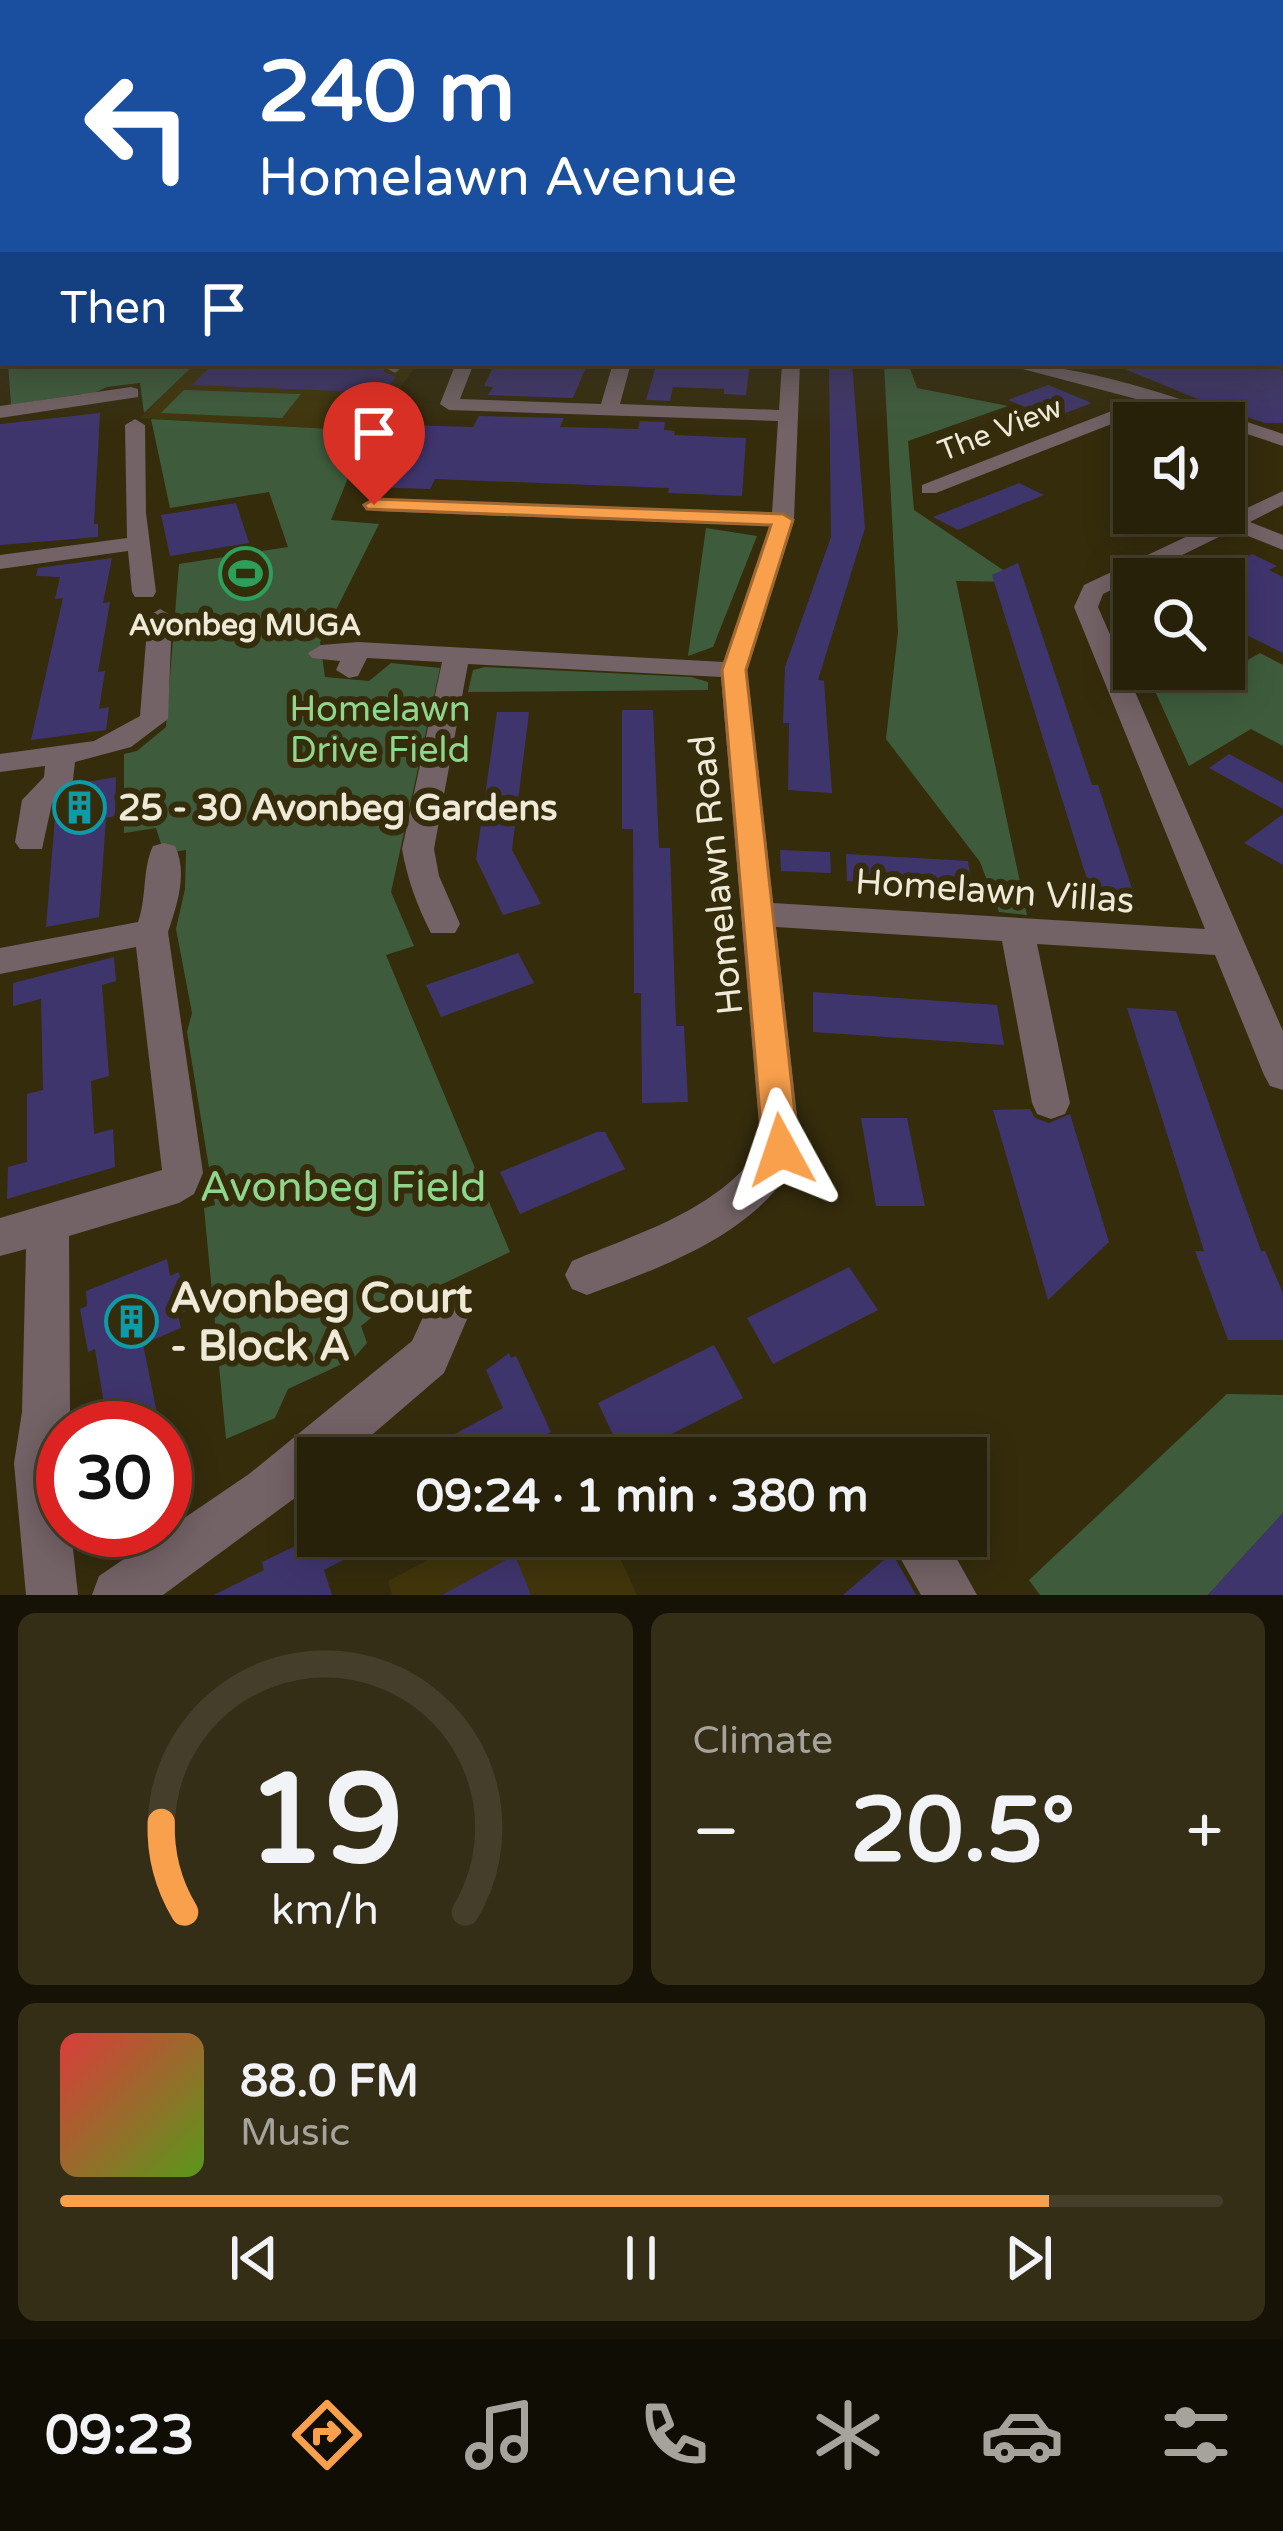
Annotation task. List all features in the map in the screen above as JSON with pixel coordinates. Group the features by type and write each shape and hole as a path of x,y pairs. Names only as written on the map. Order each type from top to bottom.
{"street":[{"path":"464,366 448,404 788,416"},
{"path":"609,409 621,366"},
{"name":"Homelawn Road","path":"587,1276 708,1220 752,1190 781,1150 734,670 783,520 791,366"},
{"path":"1021,366 1159,400 1283,440"},
{"path":"0,412 131,393"},
{"name":"The View","path":"929,489 1159,400"},
{"path":"0,763 128,741 154,719 152,604 140,543 135,425"},
{"path":"1245,515 1283,497"},
{"path":"374,505 783,520"},
{"path":"1245,527 1283,543"},
{"path":"1206,534 1093,590 1086,607 1283,1075"},
{"path":"0,562 140,543"},
{"path":"321,653 353,662 358,650 734,670"},
{"path":"443,923 423,876 418,849 456,656"},
{"path":"31,842 37,800 58,780 62,753"},
{"path":"0,1237 164,1190 180,1181 183,1173 151,932 163,898 164,854"},
{"name":"Homelawn Villas","path":"758,914 1226,943"},
{"path":"1017,930 1051,1102"},
{"path":"0,961 151,932"},
{"path":"48,1225 46,1412 39,1463 50,1581"},
{"path":"118,1595 267,1492 428,1357 446,1317"},
{"path":"927,1557 951,1595"}],"shaded area":[{"path":"193,366 417,366 367,431 140,418"},
{"path":"433,1557 620,1557 637,1595 392,1595 388,1581"}],"green space":[{"path":"8,366 193,366 144,413 140,383 107,387 83,398 81,394 11,405"},
{"path":"884,366 909,366 917,388 1008,406 908,441 914,510 1021,582 956,581 1027,915 999,912 980,862 886,739 898,632"},
{"path":"184,390 301,394 282,418 161,413"},
{"name":"Avonbeg Field","path":"151,419 367,431 331,520 379,524 320,642 325,677 369,681 391,663 440,668 391,892 414,946 386,955 510,1252 371,1318 361,1326 367,1343 353,1359 288,1389 275,1418 226,1439 204,1208 215,1205 187,1032 192,1013 176,929 185,889 186,850 164,853 156,828 124,833 124,754 137,751 166,727 179,564 288,547 269,492 170,508"},
{"path":"706,528 757,536 713,647 688,656"},
{"path":"1260,653 1283,665 1283,746 1251,729 1189,766 1155,690 1245,690 1245,661"},
{"path":"473,670 691,677 708,682 708,690 468,692"},
{"path":"1227,1394 1283,1395 1283,1513 1208,1595 1040,1595 1029,1580"}],"building":[{"path":"211,366 384,366 384,372 396,377 385,393 192,385"},
{"path":"494,366 586,367 573,398 488,395 493,387 484,386"},
{"path":"656,366 750,366 746,395 673,387 670,401 646,400"},
{"path":"829,366 852,366 865,528 818,680 824,681 832,793 788,790 785,667 831,537"},
{"path":"1117,366 1275,366 1283,371 1283,423 1245,416 1245,402 1205,402"},
{"path":"1048,385 1092,403 1052,418 1008,400"},
{"path":"100,413 94,524 98,524 98,537 0,545 0,424"},
{"path":"479,416 564,418 560,427 638,429 640,421 665,422 664,430 675,431 674,435 746,438 742,496 668,493 669,488 435,479 430,489 369,487 405,425 473,427"},
{"path":"1019,483 1044,495 958,530 933,517"},
{"path":"236,503 249,543 170,556 161,515"},
{"path":"1252,554 1277,566 1269,570 1283,577 1283,653 1245,634 1244,558"},
{"path":"112,558 98,672 105,671 99,709 109,707 106,730 31,740 63,598 55,599 60,577 36,576 38,568"},
{"path":"1018,563 1139,910 1096,908 992,575"},
{"path":"622,710 653,710 659,848 670,848 676,1026 684,1026 688,1102 642,1103 641,993 634,993 633,829 622,829"},
{"path":"497,712 529,712 512,850 541,904 503,915 476,859"},
{"path":"1229,754 1283,783 1283,809 1209,768"},
{"path":"116,777 115,816 106,818 99,917 46,927 56,805 76,784"},
{"path":"1283,814 1283,865 1244,843"},
{"path":"780,850 830,852 831,873 781,871"},
{"path":"846,854 968,861 972,889 847,881"},
{"path":"518,953 534,983 441,1017 426,985"},
{"path":"114,957 116,981 102,985 109,1076 91,1081 94,1134 113,1129 115,1167 7,1199 8,1167 27,1162 27,1094 43,1090 41,999 13,1006 13,983"},
{"path":"813,992 997,1005 1004,1045 813,1032"},
{"path":"1127,1008 1176,1011 1261,1251 1283,1293 1283,1340 1228,1340 1195,1251 1204,1251"},
{"path":"1030,1109 1035,1118 1049,1123 1070,1114 1109,1242 1048,1300 993,1110"},
{"path":"861,1118 907,1118 925,1206 876,1206"},
{"path":"605,1132 625,1169 520,1214 500,1172"},
{"name":"Avonbeg Court - Block A","path":"167,1259 170,1276 179,1272 186,1311 178,1315 181,1328 143,1344 155,1401 104,1401 95,1349 88,1352 80,1309 87,1306 86,1291"},
{"path":"849,1267 878,1310 773,1364 747,1318"},
{"path":"714,1345 743,1398 666,1437 614,1437 598,1403"},
{"path":"509,1353 511,1358 516,1356 551,1432 541,1437 449,1437 503,1408 486,1370"},
{"path":"1283,1513 1283,1595 1208,1595"},
{"path":"297,1545 297,1557 349,1557 324,1570 332,1595 214,1595 264,1570 262,1562"},
{"path":"516,1557 531,1595 442,1595"},
{"path":"887,1557 894,1557 916,1595 843,1595"}],"place":[{"name":"Avonbeg MUGA","path":"245,573"},
{"name":"25 - 30 Avonbeg Gardens","path":"79,807"},
{"name":"Avonbeg Court - Block A","path":"131,1321"}],"route":[{"path":"374,505 783,520 734,670 781,1150"}],"park label":[{"name":"Homelawn Drive Field","path":"380,728"}]}
